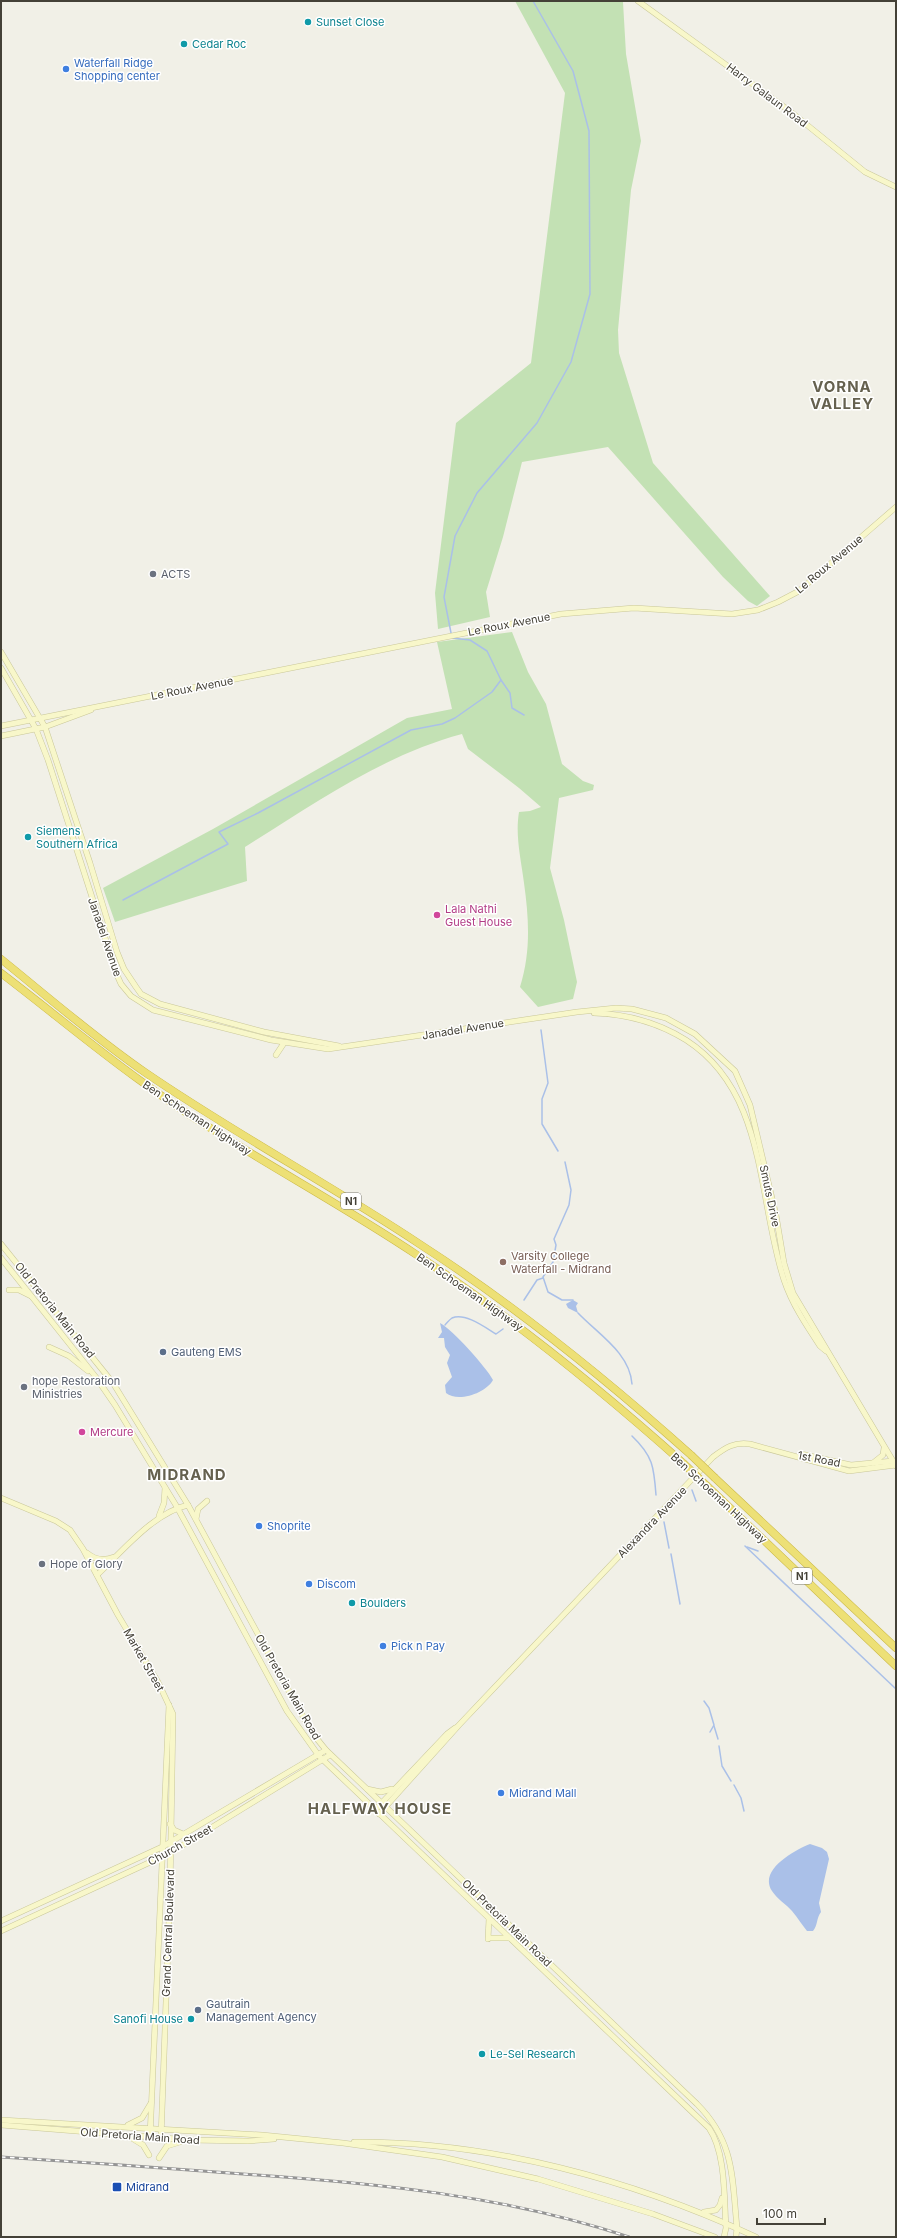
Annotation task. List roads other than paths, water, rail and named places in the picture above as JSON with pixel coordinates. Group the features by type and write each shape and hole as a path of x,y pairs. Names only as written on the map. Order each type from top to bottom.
{"highway":[{"name":"Ben Schoeman Highway","path":"1,959 145,1072 208,1113 422,1245 561,1346 633,1404 691,1455 896,1648"},
{"name":"Ben Schoeman Highway","path":"1,973 139,1080 255,1155 372,1226 459,1283 555,1354 626,1412 683,1463 896,1666"}],"main road":[{"name":"Harry Galaun Road","path":"638,1 791,112 865,172 896,187"},
{"name":"Le Roux Avenue","path":"1,726 561,614 592,610 634,608 732,614 758,610 799,591 896,507"},
{"name":"Janadel Avenue","path":"1,652 45,727 90,863 117,952 130,981 141,994 160,1004 230,1023 302,1040 348,1047"},
{"name":"Janadel Avenue","path":"1,668 36,729 48,760 113,965 126,990 141,1004 153,1010 284,1043 328,1049 577,1012 616,1008 632,1009 654,1014 681,1025 708,1044"},
{"name":"Le Roux Avenue","path":"1,736 45,727 74,718 94,708"},
{"name":"Janadel Avenue","path":"577,1012 606,1013 641,1019 674,1032 701,1051"},
{"path":"276,1055 284,1043"},
{"name":"Smuts Drive","path":"708,1044 734,1071 745,1091 750,1105 776,1215 778,1237 788,1280 803,1312 824,1343 826,1352"},
{"name":"Smuts Drive","path":"701,1051 724,1073 742,1105 754,1142 784,1280 791,1299 802,1319 820,1346 826,1352 895,1464"},
{"name":"Old Pretoria Main Road","path":"1,1244 113,1383 188,1505 313,1734 330,1755 710,2118 720,2132 727,2151 737,2228 736,2237"},
{"name":"Old Pretoria Main Road","path":"1,1258 95,1376 142,1446 177,1507 284,1704 321,1758 705,2124 712,2133 717,2147 723,2188 726,2224 724,2237"},
{"path":"9,1290 21,1291 36,1301"},
{"path":"49,1347 69,1356 95,1376"},
{"name":"Alexandra Avenue","path":"377,1812 713,1457 726,1447 744,1443 792,1454 849,1470 895,1464"},
{"path":"870,1464 879,1460 884,1451 884,1447"},
{"name":"1st Road","path":"792,1454 846,1465 870,1464"},
{"path":"870,1464 895,1464"},
{"path":"158,1519 164,1503 165,1488"},
{"name":"Market Street","path":"1,1498 62,1524 70,1530 83,1549 118,1615 158,1682 169,1705"},
{"path":"196,1520 198,1509 207,1501"},
{"path":"97,1575 158,1519 177,1507 188,1505"},
{"path":"83,1549 94,1558 101,1560 119,1555"},
{"name":"Grand Central Boulevard","path":"161,2138 174,1719 169,1705"},
{"name":"Grand Central Boulevard","path":"150,2137 169,1705"},
{"name":"Alexandra Avenue","path":"383,1805 393,1789 447,1734 459,1725"},
{"name":"Church Street","path":"1,1931 170,1853 321,1758 326,1750"},
{"name":"Church Street","path":"1,1921 170,1842 321,1758 330,1755"},
{"path":"365,1788 381,1792 393,1789"},
{"path":"170,1824 182,1834"},
{"path":"148,1863 157,1866 161,1875"},
{"path":"489,1919 489,1938 509,1938"},
{"path":"114,2127 132,2125 138,2122 146,2113 153,2096"},
{"name":"Old Pretoria Main Road","path":"1,2120 151,2128 343,2143 442,2157 515,2172 634,2208 715,2237"},
{"name":"Old Pretoria Main Road","path":"1,2125 189,2140 248,2141 279,2138"},
{"path":"122,2134 136,2139 145,2147 149,2155"},
{"path":"159,2158 169,2145 189,2140"},
{"name":"Old Pretoria Main Road","path":"343,2143 368,2142 432,2147 500,2156 600,2178 688,2207 756,2237"},
{"path":"688,2207 708,2212 716,2210 721,2203 723,2188"}],"water":[{"path":"573,1300 578,1303 576,1306 578,1313 568,1308 566,1304"},
{"path":"440,1323 477,1358 493,1380 484,1389 464,1397 451,1396 446,1393 445,1385 452,1377 447,1363 450,1355 445,1347 444,1338 438,1338 442,1332"},
{"path":"810,1844 822,1848 827,1852 829,1859 819,1903 821,1912 813,1931 807,1931 792,1911 774,1894 769,1883 770,1876 774,1868 780,1862 796,1851"}],"waterway":[{"path":"123,900 228,844 219,832 258,813 411,730 442,724 455,718 492,692 501,680 487,651 470,640 452,638 444,597 455,536 477,493 537,423 571,362 590,294 589,131 573,71 533,1"},
{"path":"501,680 510,693 512,708 524,715"},
{"path":"541,1030 548,1083 542,1099 542,1124 558,1151"},
{"path":"565,1162 571,1190 569,1205 554,1239 556,1245 553,1262 543,1277 548,1292 562,1300 573,1300"},
{"path":"524,1300 537,1280 543,1278"},
{"path":"578,1313 619,1353 626,1363 632,1384"},
{"path":"445,1325 452,1318 463,1317 496,1334 503,1329"},
{"path":"632,1436 639,1443 651,1462 656,1495"},
{"path":"692,1490 696,1501"},
{"path":"664,1522 669,1548"},
{"path":"745,1546 896,1689"},
{"path":"747,1547 758,1551"},
{"path":"671,1554 680,1604"},
{"path":"704,1701 709,1708 714,1725 710,1732"},
{"path":"714,1726 718,1739"},
{"path":"719,1746 722,1766 731,1781"},
{"path":"734,1785 741,1798 744,1811"}],"railway":[{"path":"1,2157 341,2182 438,2193 534,2211 629,2237"}],"place":[{"name":"Sunset Close","path":"308,22"},
{"name":"Cedar Roc","path":"184,44"},
{"name":"Waterfall Ridge Shopping center","path":"66,69"},
{"name":"ACTS","path":"153,574"},
{"name":"Siemens Southern Africa","path":"28,837"},
{"name":"Lala Nathi Guest House","path":"437,915"},
{"name":"Varsity College Waterfall - Midrand","path":"503,1262"},
{"name":"Gauteng EMS","path":"163,1352"},
{"name":"hope Restoration Ministries","path":"24,1387"},
{"name":"Mercure","path":"82,1432"},
{"name":"Shoprite","path":"259,1526"},
{"name":"Hope of Glory","path":"42,1564"},
{"name":"Discom","path":"309,1584"},
{"name":"Boulders","path":"352,1603"},
{"name":"Pick n Pay","path":"383,1646"},
{"name":"Midrand Mall","path":"501,1793"},
{"name":"Gautrain Management Agency","path":"198,2010"},
{"name":"Sanofi House","path":"191,2019"},
{"name":"Le-Sel Research","path":"482,2054"},
{"name":"Midrand","path":"117,2187"}],"district":[{"name":"VORNA VALLEY","path":"842,394"},
{"name":"MIDRAND","path":"187,1474"},
{"name":"HALFWAY HOUSE","path":"380,1808"}]}
